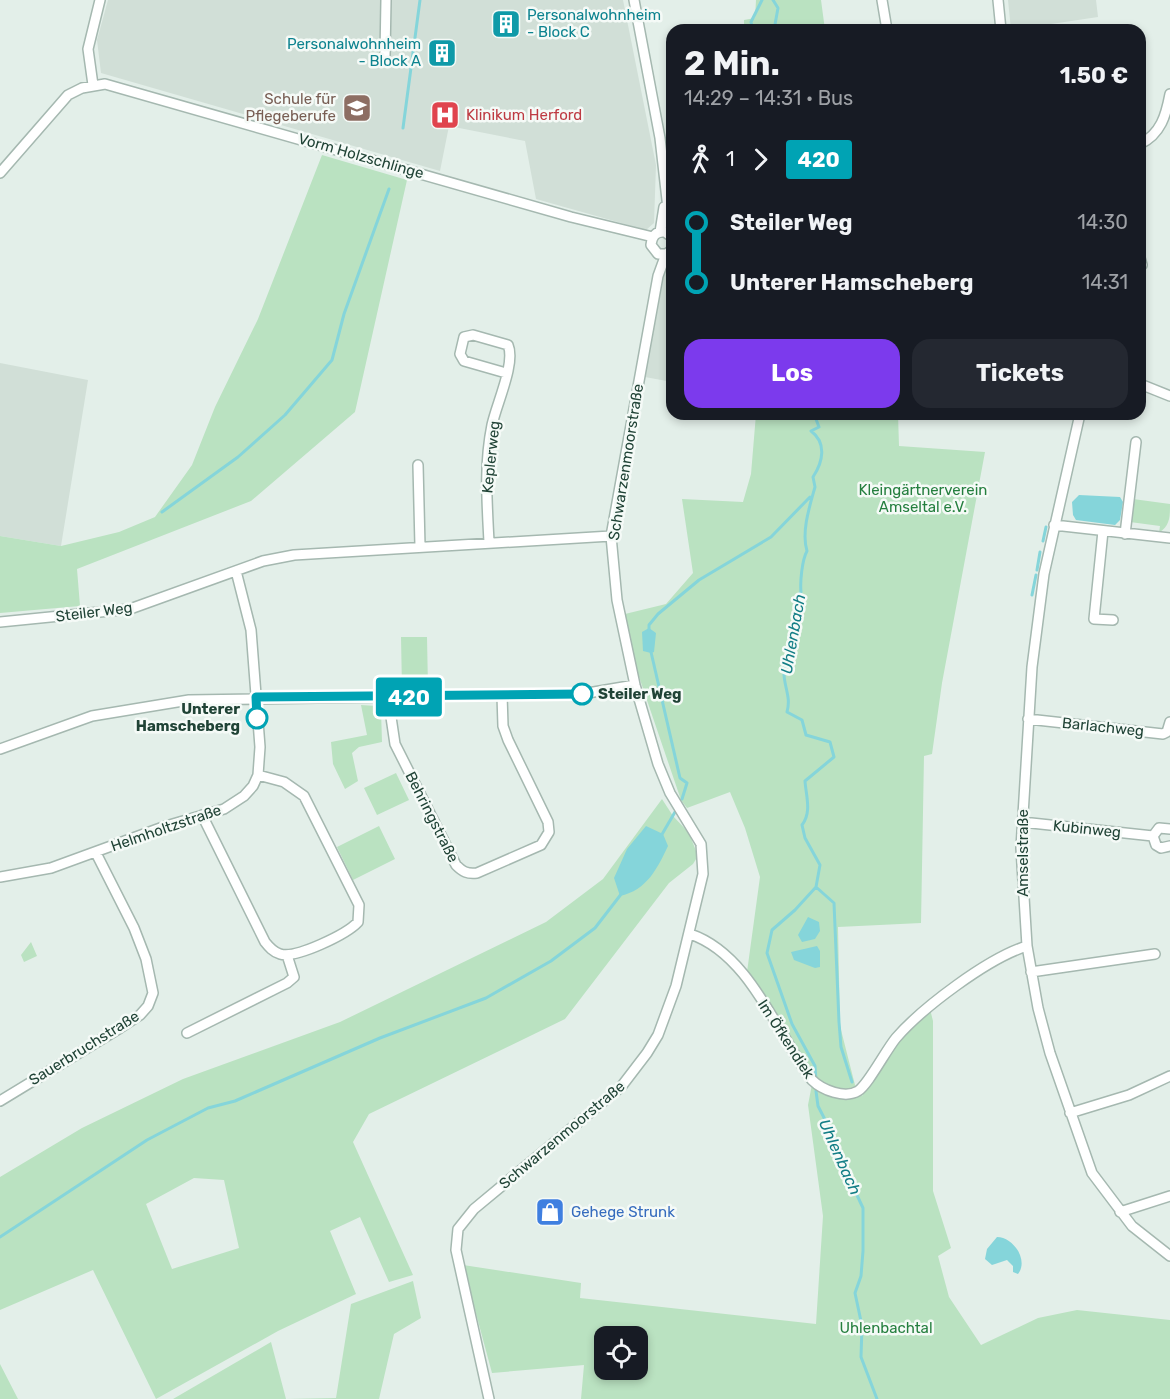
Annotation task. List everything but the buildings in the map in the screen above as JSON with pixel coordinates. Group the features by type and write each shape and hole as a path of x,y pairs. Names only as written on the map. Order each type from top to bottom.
{"street":[{"path":"0,173 68,95 93,85 88,49 100,0"},
{"path":"385,55 386,0"},
{"name":"Schwarzenmoorstraße","path":"634,0 660,138 666,207"},
{"path":"882,0 886,24"},
{"path":"998,0 1000,24"},
{"name":"Vorm Holzschlinge","path":"93,85 105,84 135,91 629,233 665,252"},
{"path":"1146,140 1166,125 1170,94"},
{"name":"Schwarzenmoorstraße","path":"489,1399 456,1250 458,1229 474,1209 621,1087 637,1067 658,1035 667,1014 690,934 703,874 702,849 697,834 665,783 635,685 617,600 611,536 658,276 665,252 656,235 665,202"},
{"name":"Vorm Holzschlinge","path":"629,233 656,235"},
{"name":"Schwarzenmoorstraße","path":"656,235 666,236"},
{"name":"Keplerweg","path":"489,542 486,483 492,426 512,353 508,345 472,335 464,337 460,354 464,361 506,373"},
{"path":"1146,386 1170,396"},
{"name":"Amselstraße","path":"1079,420 1054,525 1037,623 1022,822 1022,885 1027,946 1047,1041 1092,1173 1132,1226 1170,1256"},
{"path":"1125,534 1136,442"},
{"path":"418,465 420,546"},
{"path":"1054,525 1125,534 1169,536"},
{"path":"1103,531 1094,619 1113,620"},
{"name":"Steiler Weg","path":"0,621 130,609 263,561 294,555 611,536"},
{"path":"202,815 265,942 272,950 287,955 298,953 349,930 358,922 359,905 304,796 284,782 258,775 260,747 251,630 236,571"},
{"path":"0,749 70,722 123,710 189,700 256,697 582,694 635,685"},
{"name":"Behringstraße","path":"388,697 395,744 456,865 462,872 477,873 541,845 549,832 548,822 508,741 504,726 502,695"},
{"name":"Barlachweg","path":"1028,719 1163,734 1167,732 1170,722"},
{"name":"Helmholtzstraße","path":"0,877 51,868 235,803 244,796 258,775"},
{"name":"Kubinweg","path":"1022,822 1153,836"},
{"name":"Kubinweg","path":"1153,836 1159,828 1170,829"},
{"name":"Kubinweg","path":"1153,836 1156,846 1166,848 1170,846"},
{"name":"Sauerbruchstraße","path":"0,1101 115,1032 140,1015 148,1006 153,993 146,959 134,928 96,853"},
{"name":"Im Öfkendiek","path":"690,934 723,955 751,984 812,1080 825,1089 844,1093 853,1093 864,1086 878,1061 896,1038 940,998 991,963 1014,950 1027,946"},
{"path":"1031,972 1155,954"},
{"path":"187,1033 287,983 294,977 294,972 287,955"},
{"path":"1070,1113 1129,1095 1170,1076"},
{"path":"1120,1212 1170,1196"}],"shaded area":[{"name":"Klinikum Herford","path":"108,0 623,0 656,165 654,223 646,230 536,199 525,141 449,126 440,171 101,73 97,40"},
{"path":"1008,0 1096,0 1098,17 1051,24 1010,24"},
{"path":"666,265 666,381 645,377"},
{"path":"0,363 88,380 61,546 0,536"}],"green space":[{"path":"756,0 821,0 824,24 744,24 744,20 755,18"},
{"path":"322,155 407,180 355,412 251,501 77,569 80,606 0,613 0,536 61,546 119,532 155,517 192,465 215,407 258,319"},
{"path":"756,420 898,420 899,446 985,452 942,683 932,754 924,756 921,923 838,927 840,1026 856,1089 862,1096 882,1060 930,1009 933,1021 933,1191 951,1248 938,1256 949,1297 981,1345 1038,1318 1077,1310 1170,1320 1170,1399 581,1399 584,1365 492,1373 463,1265 581,1283 580,1298 816,1324 823,1216 808,1105 813,1079 747,972 760,877 745,828 730,792 687,808 681,800 635,665 625,614 666,604 693,573 682,499 743,502 751,474"},
{"path":"1133,499 1170,504 1169,521 1163,530 1159,533 1160,526 1130,522"},
{"path":"401,637 427,637 428,688 402,689"},
{"path":"361,705 376,706 381,710 382,742 359,747 352,753 358,781 345,789 333,764 331,742 367,735"},
{"path":"396,773 409,800 377,815 364,788"},
{"path":"662,799 673,816 689,833 698,856 693,864 669,883 565,1019 369,1114 353,1142 413,1275 389,1282 360,1217 330,1231 356,1294 278,1331 156,1399 93,1270 0,1310 0,1177 82,1128 183,1079 340,1022 546,922 603,879","holes":["194,1178 224,1180 239,1248 172,1269 146,1204"]},
{"path":"379,826 395,859 353,880 337,847"},
{"path":"31,942 37,956 24,962 21,955"},
{"path":"413,1281 421,1318 394,1334 379,1399 286,1399 336,1398 351,1304"},
{"path":"271,1342 286,1399 173,1399"},
{"path":"0,1364 18,1399 0,1399"}],"water":[{"path":"1079,495 1120,497 1123,502 1120,520 1115,525 1076,520 1073,515 1072,502"},
{"path":"649,628 656,633 654,652 651,653 643,651 642,632"},
{"path":"646,826 663,834 668,846 655,870 644,884 620,896 614,878 627,849"},
{"path":"808,917 819,922 820,931 815,939 802,942 798,935"},
{"path":"817,946 820,951 820,967 815,968 794,960 791,952"},
{"path":"997,1237 1009,1241 1018,1250 1022,1262 1018,1274 1013,1272 1013,1266 1007,1260 992,1265 985,1259 987,1249"}],"waterway":[{"path":"403,128 420,0"},
{"name":"Uhlenbach","path":"752,24 762,0"},
{"name":"Uhlenbach","path":"773,0 778,8 775,24"},
{"path":"162,512 238,457 285,415 332,360 344,314 389,189"},
{"name":"Uhlenbach","path":"816,420 819,427 811,431 819,441 822,453 813,477 815,487 806,527 807,551 802,571 801,592 796,598 797,615 786,656 784,675 788,698 787,712 802,720 806,735 830,742 834,757 805,781 808,809 802,825 805,838 820,865 816,887 772,930 767,953 792,1024 815,1066 816,1080"},
{"path":"649,630 649,625 658,614 699,580 771,537 810,497"},
{"path":"1043,541 1046,527"},
{"path":"1037,570 1040,552"},
{"path":"1032,595 1036,575"},
{"path":"651,652 680,778 687,783 682,799"},
{"path":"661,836 675,812"},
{"path":"816,887 834,903 841,1047 852,1082"},
{"path":"0,1237 147,1140 208,1108 235,1101 380,1038 486,998 551,961 595,928 622,893"},
{"name":"Uhlenbach","path":"816,1091 818,1106 838,1145 841,1161 863,1208 861,1276 855,1293 862,1326 861,1357 877,1399"}],"bus line":[{"name":"420","path":"257,718 256,697 582,694"}],"place":[{"name":"Personalwohnheim - Block C","path":"506,24"},
{"name":"Personalwohnheim - Block A","path":"442,53"},
{"name":"Schule für Pflegeberufe","path":"357,108"},
{"name":"Klinikum Herford","path":"445,115"},
{"name":"Steiler Weg","path":"582,694"},
{"name":"Unterer Hamscheberg","path":"257,718"},
{"name":"Gehege Strunk","path":"550,1212"}],"park label":[{"name":"Kleingärtnerverein Amseltal e.V.","path":"923,498"},
{"name":"Uhlenbachtal","path":"886,1328"}]}
